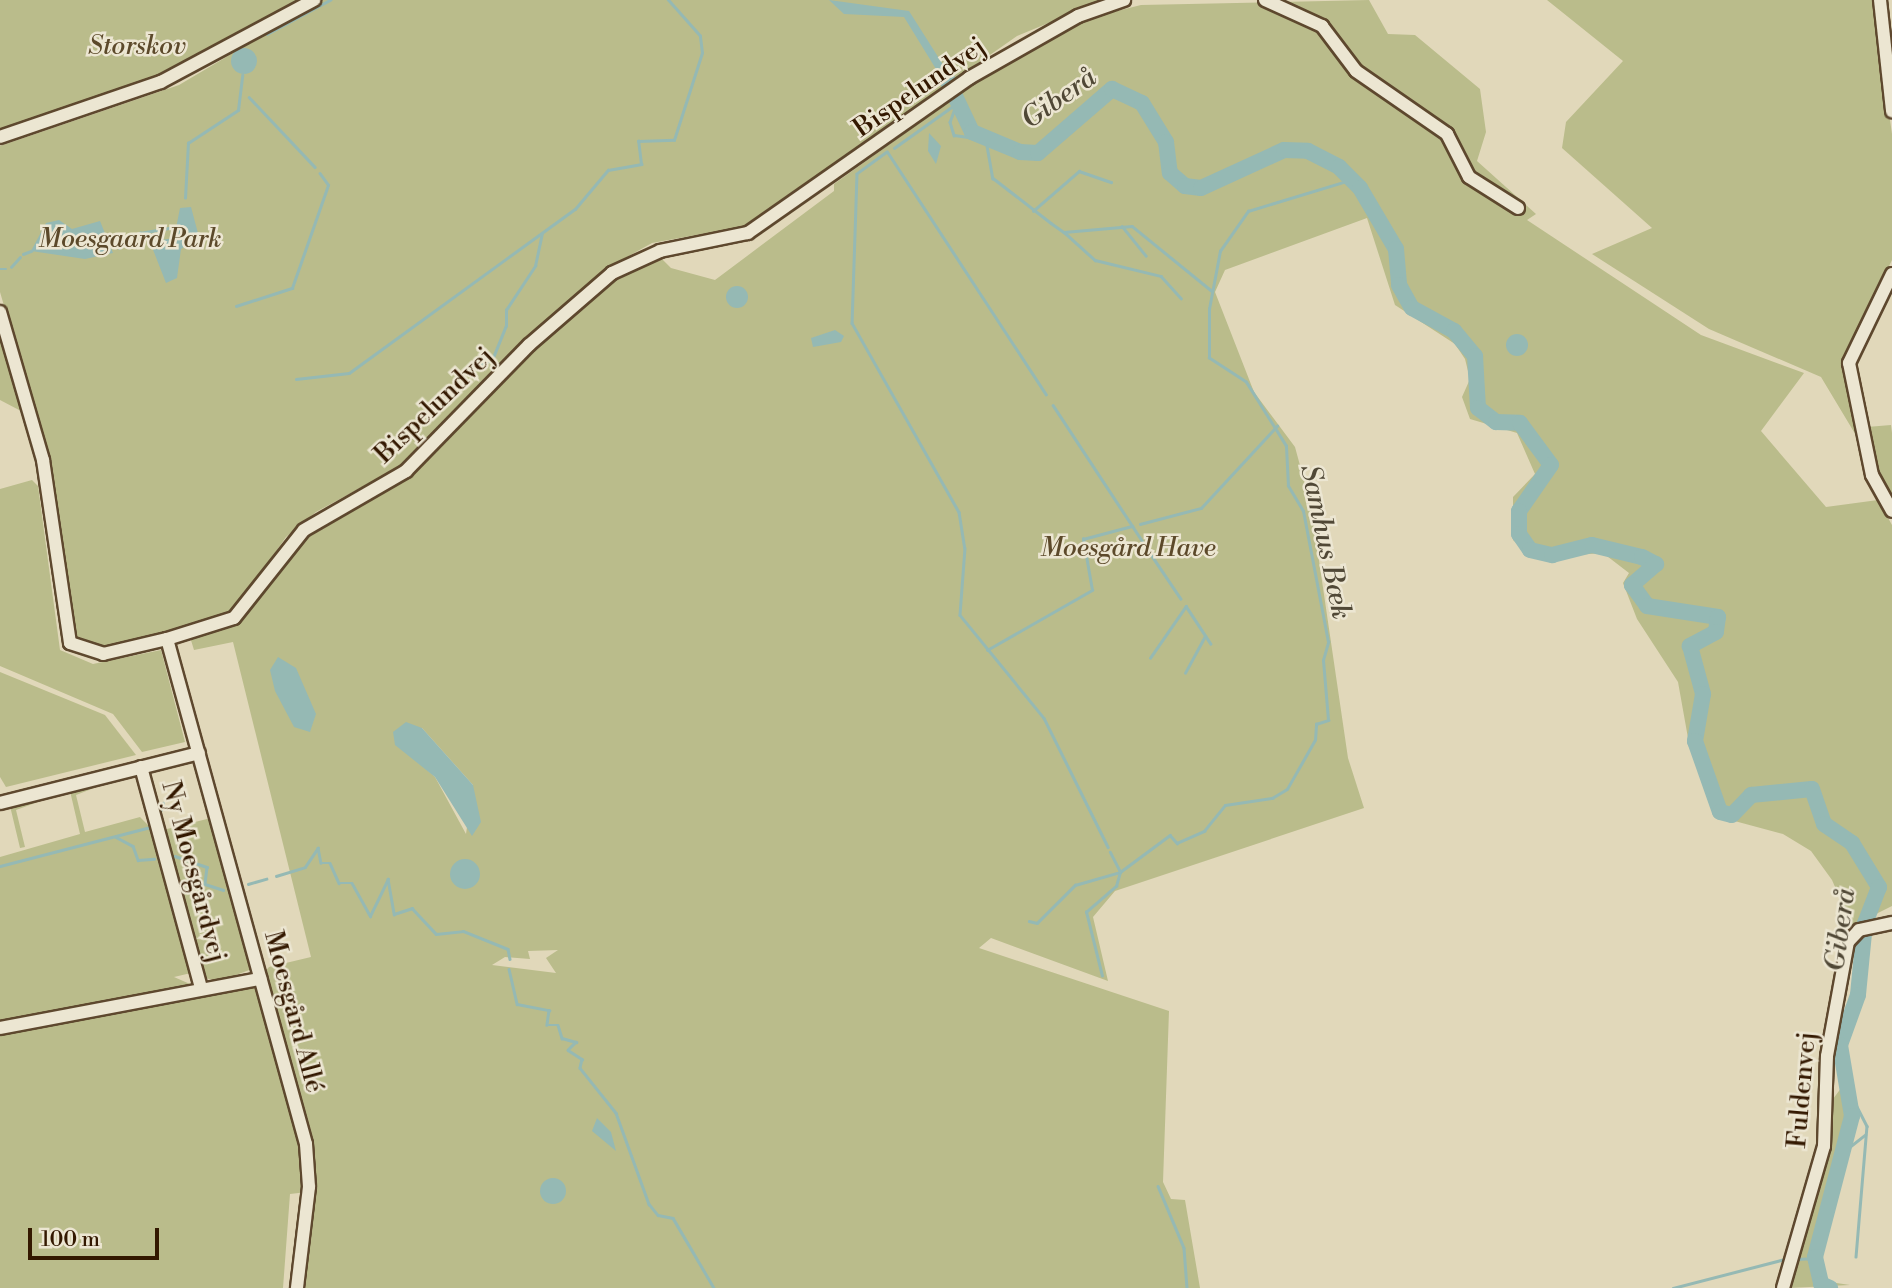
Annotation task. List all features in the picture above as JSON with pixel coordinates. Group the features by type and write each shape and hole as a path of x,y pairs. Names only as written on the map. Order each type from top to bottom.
{"street":[{"path":"0,137 161,82 314,0"},
{"name":"Bispelundvej","path":"0,312 43,460 70,643 103,654 167,639 234,618 304,530 406,471 529,345 612,273 660,251 748,233 1038,36 1125,0"},
{"path":"1265,0 1322,26 1356,71 1447,134 1469,177 1518,208"},
{"path":"1880,0 1892,111"},
{"path":"1892,274 1849,363 1872,475 1892,512"},
{"name":"Moesgård Allé","path":"167,639 309,1163 297,1288"},
{"path":"0,803 199,752"},
{"name":"Ny Moesgårdvej","path":"141,767 201,988"},
{"name":"Fuldenvej","path":"1783,1288 1824,1146 1830,1031 1848,942 1858,930 1892,923"},
{"name":"Ny Moesgårdvej","path":"0,1028 260,979"}],"green space":[{"name":"Storskov","path":"0,0 302,0 138,87 0,130"},
{"name":"Moesgaard Park","path":"323,0 1104,0 1017,36 746,226 652,243 611,266 402,465 316,512 286,537 232,614 110,649 74,643 43,440 0,292 0,146 179,85"},
{"name":"Moesgård Have","path":"1369,0 1388,34 1415,35 1480,89 1486,132 1477,161 1536,214 1527,220 1701,335 1804,373 1761,431 1826,507 1878,500 1892,525 1892,906 1852,926 1832,880 1811,851 1783,834 1716,816 1688,738 1678,682 1637,619 1623,583 1629,573 1603,553 1533,558 1513,540 1513,497 1535,474 1517,433 1470,419 1462,397 1470,379 1465,359 1455,344 1395,305 1367,218 1225,270 1215,292 1254,392 1295,447 1311,506 1348,758 1364,808 1115,891 1093,917 1108,981 991,938 979,948 1169,1011 1163,1182 1171,1199 1185,1200 1200,1288 305,1288 316,1191 290,1194 283,1288 0,1288 0,857 80,834 70,791 120,778 76,795 85,832 140,817 154,831 191,973 174,977 190,984 194,993 253,986 269,967 311,957 233,642 194,650 190,637 227,626 308,533 424,463 530,351 615,275 659,256 671,268 715,280 834,191 834,184 1000,65 1077,21 1141,5","holes":["422,728 473,785 466,834 435,777 404,749","558,950 546,958 556,973 492,965 505,957 530,959 528,951"]},
{"path":"1547,0 1873,0 1892,134 1892,260 1846,354 1857,437 1821,377 1709,329 1592,254 1652,228 1562,148 1566,122 1623,61"},
{"path":"0,338 21,411 0,400"},
{"path":"1891,425 1892,502 1879,479 1867,427"},
{"path":"32,480 38,486 60,650 93,664 161,650 185,742 142,752 113,714 0,666 0,489"},
{"path":"0,672 105,715 136,755 6,787 0,777"},
{"path":"60,794 16,810 25,847 20,848 10,806"},
{"path":"211,818 252,969 220,981 204,978 164,837 167,829"},
{"path":"1850,1076 1857,1116 1817,1269 1823,1281 1850,1285 1789,1288 1828,1154 1833,1099"}],"water":[{"name":"Giberå","path":"829,0 909,11 954,82 947,87 904,17 844,14"},
{"path":"244,48 253,52 257,61 253,70 244,74 235,70 231,61 235,52"},
{"path":"929,133 941,146 936,164 928,151"},
{"path":"191,207 199,237 181,249 177,278 166,283 150,242 174,238 180,208"},
{"path":"59,220 72,229 100,221 113,253 85,259 31,251 46,223"},
{"path":"737,286 745,289 748,297 745,305 737,308 729,305 726,297 729,289"},
{"path":"835,330 844,336 841,342 813,347 811,338"},
{"path":"1517,334 1525,337 1528,345 1525,353 1517,356 1509,353 1506,345 1509,337"},
{"path":"278,657 296,668 316,714 310,732 294,727 275,691 270,670"},
{"path":"406,722 422,728 473,785 481,822 472,836 435,777 395,745 393,732"},
{"path":"465,859 476,863 480,874 476,885 465,889 454,885 450,874 454,863"},
{"path":"597,1118 611,1132 616,1151 592,1131"},
{"path":"553,1178 562,1182 566,1191 562,1200 553,1204 544,1200 540,1191 544,1182"}],"waterway":[{"path":"267,34 330,0"},
{"path":"296,379 349,373 575,209 608,170 641,164 638,141 674,140 702,53 700,36 668,0"},
{"path":"185,198 188,143 238,110 242,75"},
{"name":"Giberå","path":"946,77 972,132 1020,152 1038,153 1112,89 1142,103 1166,142 1170,173 1185,186 1201,188 1284,150 1308,151 1339,167 1360,188 1396,249 1399,285 1412,308 1454,331 1475,356 1478,408 1496,422 1520,423 1551,465 1519,511 1519,534 1530,550 1552,555 1592,545 1642,557 1656,564 1632,585 1647,606 1718,617 1716,632 1690,646 1703,694 1695,741 1720,812 1732,815 1751,795 1812,789 1824,824 1852,843 1879,887 1865,923 1858,995 1840,1045 1852,1116 1815,1257 1821,1284 1830,1288"},
{"path":"249,97 315,167"},
{"path":"957,103 950,122 954,135 984,139"},
{"path":"894,148 957,103"},
{"path":"986,140 993,178 1064,232 1132,226 1212,291"},
{"path":"1046,395 887,152 857,174 852,323 959,512 965,548 960,615 1044,718 1108,847"},
{"path":"1033,211 1079,171 1111,182"},
{"path":"236,306 292,288 328,185 320,174"},
{"name":"Samhus Bæk","path":"1029,921 1037,923 1075,885 1120,872 1170,835 1177,843 1204,831 1225,805 1272,798 1287,789 1315,740 1316,724 1328,720 1323,660 1328,642 1303,511 1288,486 1286,446 1246,382 1209,358 1209,309 1220,251 1248,211 1353,179"},
{"path":"1122,226 1146,256"},
{"path":"119,248 140,233 175,227"},
{"path":"1064,232 1095,260 1161,276 1181,298"},
{"path":"469,368 492,360 506,326 506,310 535,266 542,234"},
{"path":"23,254 31,251"},
{"path":"11,267 20,257"},
{"path":"0,269 6,269"},
{"path":"1053,405 1145,545"},
{"path":"1140,524 1201,508 1277,426"},
{"path":"987,650 1092,590 1083,539 1132,526"},
{"path":"1150,553 1181,599"},
{"path":"1150,658 1186,606 1211,644"},
{"path":"1185,673 1205,636"},
{"path":"161,810 163,803"},
{"path":"0,866 147,828"},
{"path":"116,837 133,846 138,860 154,859"},
{"path":"276,876 305,867 318,848 321,863 330,863 339,883 352,883 370,916 388,879 394,914 412,908 436,934 463,931 508,949 510,959"},
{"path":"1102,976 1086,912 1116,886 1120,872 1110,852"},
{"path":"175,856 207,867 205,884 223,890"},
{"path":"248,884 266,879"},
{"path":"509,969 517,1004 549,1010 547,1025 558,1025 562,1038 576,1042 568,1050 582,1059 580,1068 616,1113 649,1204 658,1215 673,1218 714,1288"},
{"path":"1847,1087 1867,1126 1856,1257"},
{"path":"1843,1152 1865,1135"},
{"path":"1158,1186 1184,1248 1187,1288"},
{"path":"1797,1259 1815,1258"},
{"path":"1673,1288 1785,1259"}]}
